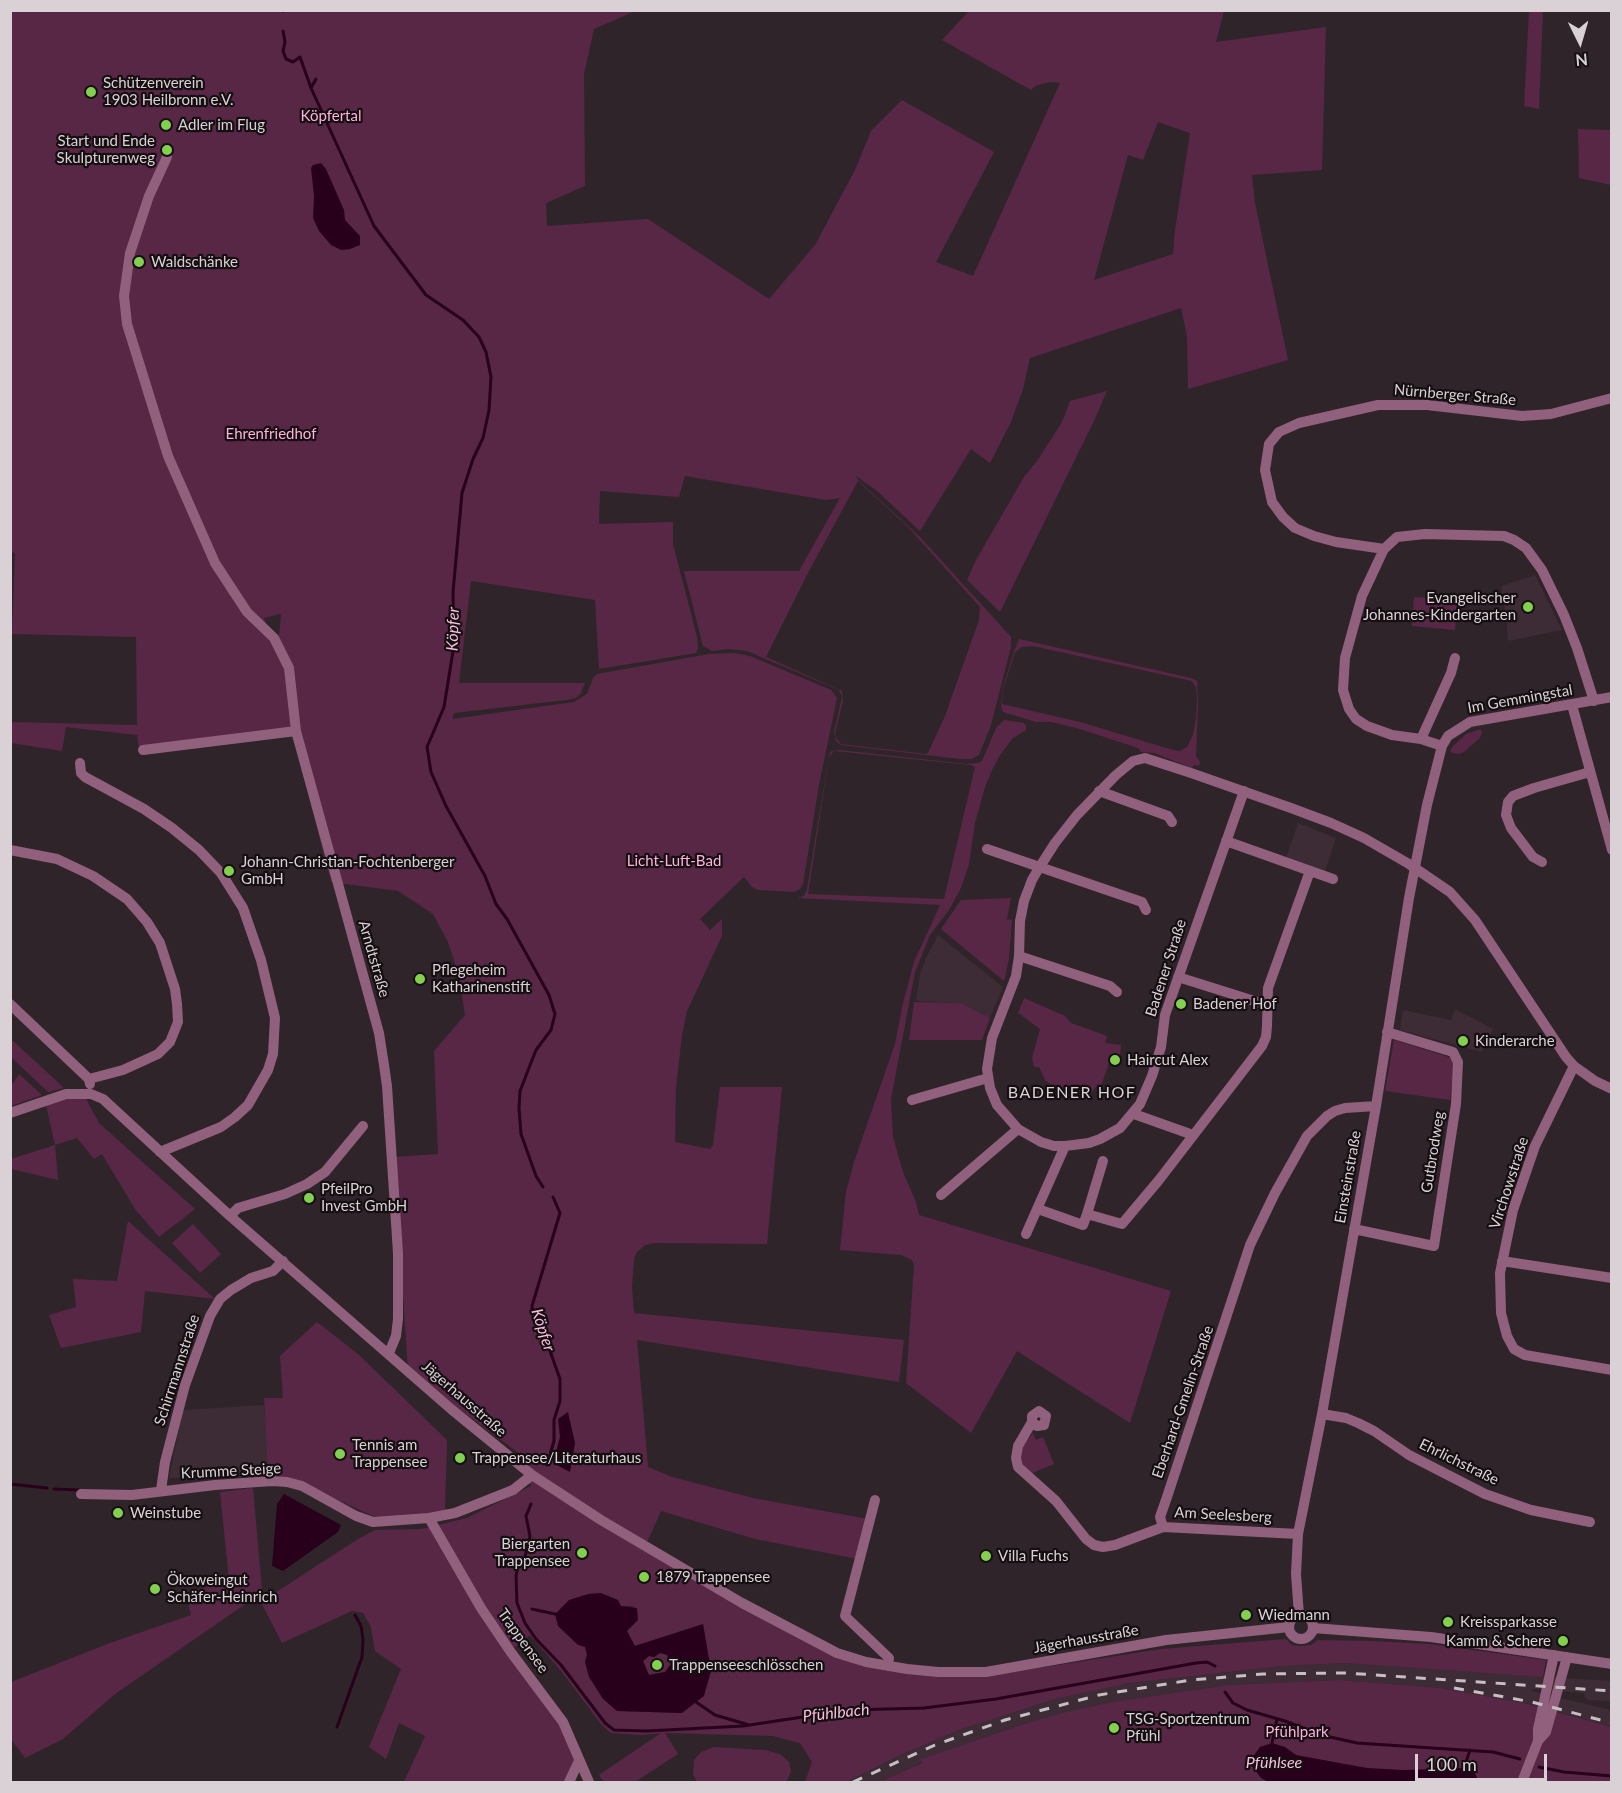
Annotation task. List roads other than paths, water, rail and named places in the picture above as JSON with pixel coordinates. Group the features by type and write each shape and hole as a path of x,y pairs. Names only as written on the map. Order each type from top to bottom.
{"street":[{"name":"Arndtstraße","path":"167,157 149,196 130,253 124,296 127,324 168,456 215,563 247,612 274,638 289,668 296,731 379,1033 384,1065 398,1253 398,1319 396,1336 389,1353"},
{"name":"Nürnberger Straße","path":"1384,549 1336,542 1314,536 1295,528 1283,517 1272,502 1265,470 1269,444 1279,432 1299,423 1378,405 1426,405 1522,416 1551,414 1611,398"},
{"path":"1442,746 1421,739 1392,735 1367,726 1356,719 1349,709 1343,690 1345,658 1362,596 1384,549 1397,537 1409,535 1504,536 1526,548 1542,570 1564,615 1594,701"},
{"path":"1421,739 1451,674 1455,658"},
{"name":"Im Gemmingstal","path":"1442,746 1448,736 1470,722 1611,697"},
{"path":"1572,705 1611,850"},
{"path":"142,750 296,731"},
{"name":"Einsteinstraße","path":"1299,1615 1296,1574 1298,1534 1322,1414 1426,805 1442,746"},
{"name":"Badener Straße","path":"1244,791 1163,1022 1161,1047 1152,1076 1134,1114 1119,1128 1100,1140 1065,1146 1041,1142 1018,1129 997,1105 988,1078 989,1048 1016,976 1020,921 1024,901 1039,868 1074,818 1126,766 1133,761 1145,758 1244,791 1331,823 1364,838 1450,892 1475,920 1566,1057 1574,1066 1595,1081 1611,1089"},
{"path":"80,763 81,773 85,777 144,809 172,828 199,850 220,873 243,908 261,960 275,1018 273,1054 264,1077 248,1105 221,1127 160,1152"},
{"path":"1542,862 1533,857 1511,828 1506,815 1508,802 1513,796 1534,788 1590,772"},
{"path":"1099,791 1168,816 1172,822"},
{"path":"1226,841 1333,879"},
{"path":"987,849 1142,902 1146,910"},
{"path":"10,850 57,859 93,876 127,899 147,922 160,943 175,989 177,1004 178,1022 170,1042 158,1054 123,1070 89,1078"},
{"path":"1087,1214 1122,1224 1262,1046 1266,1037 1268,987 1310,871"},
{"path":"1019,956 1110,986 1117,992"},
{"path":"1178,977 1267,1005"},
{"path":"10,1004 89,1078 92,1094 66,1094 10,1113"},
{"name":"Gutbrodweg","path":"1354,1229 1434,1246 1456,1104 1458,1062 1453,1052 1387,1032"},
{"name":"Virchowstraße","path":"1574,1066 1535,1146 1513,1210 1500,1273 1501,1313 1514,1349 1525,1354 1611,1370"},
{"path":"912,1100 988,1078"},
{"name":"Jägerhausstraße","path":"92,1094 111,1106 230,1216 451,1409 532,1475 601,1520 742,1602 837,1653 888,1666 938,1672 986,1672 1166,1640 1289,1627"},
{"name":"Eberhard-Gmelin-Straße","path":"1163,1527 1160,1517 1257,1229 1289,1167 1314,1128 1335,1111 1376,1106"},
{"path":"1134,1114 1193,1135"},
{"path":"230,1216 238,1208 285,1194 325,1172 363,1126"},
{"path":"941,1195 1018,1129"},
{"path":"1026,1234 1065,1146"},
{"path":"1038,1209 1083,1225 1103,1161"},
{"name":"Schirrmannstraße","path":"161,1490 165,1462 182,1396 210,1316 220,1299 231,1290 251,1278 273,1271 283,1261"},
{"path":"1502,1261 1611,1278"},
{"name":"Ehrlichstraße","path":"1322,1414 1347,1418 1358,1423 1409,1455 1485,1494 1532,1510 1590,1522"},
{"name":"Am Seelesberg","path":"1032,1422 1018,1446 1016,1458 1018,1467 1056,1502 1089,1543 1100,1547 1108,1546 1163,1527 1298,1534"},
{"path":"429,1518 470,1508 513,1490 532,1475"},
{"name":"Krumme Steige","path":"81,1494 132,1494 261,1482 287,1482 302,1486 356,1516 373,1522 429,1518"},
{"path":"875,1500 845,1616 889,1658 888,1666"},
{"name":"Trappensee","path":"429,1518 481,1608 563,1722 589,1782"},
{"path":"1299,1615 1308,1618 1313,1628 1310,1635 1302,1639 1293,1637 1289,1627 1292,1618 1299,1615"},
{"path":"1313,1628 1407,1634 1611,1664"},
{"path":"1538,1741 1538,1730 1554,1655"},
{"path":"1522,1782 1538,1741 1546,1732 1567,1657"},
{"path":"569,1782 579,1761"}],"water":[{"path":"321,163 326,169 344,210 345,220 360,236 360,245 341,250 331,245 319,231 313,218 314,196 311,168"},
{"path":"568,1412 575,1443 570,1472 553,1463 560,1437 558,1419"},
{"path":"284,1494 341,1525 338,1532 283,1571 272,1566 277,1504"},
{"path":"601,1593 618,1600 621,1606 637,1608 638,1620 627,1631 635,1646 703,1624 711,1671 704,1696 682,1713 617,1711 603,1699 589,1677 585,1662 587,1655 585,1647 578,1645 558,1626 555,1614 569,1600 588,1594","holes":["660,1653 667,1655 671,1664 665,1672 649,1675 643,1661 649,1656 654,1657"]},
{"name":"Pfühlsee","path":"1272,1743 1285,1747 1296,1755 1367,1768 1403,1770 1464,1768 1474,1771 1479,1782 1268,1782 1261,1778 1251,1765 1252,1758 1260,1747"}],"waterway":[{"name":"Köpfer","path":"283,31 285,42 283,51 286,59 293,62 300,57 311,88 374,226 426,295 463,320 479,337 486,352 491,377 489,410 483,438 473,459 462,493 453,592 454,645 444,707 427,747 431,772 446,806 485,876 496,904 507,919 549,995 555,1014 551,1030 536,1050 520,1091 521,1134 536,1176 543,1187"},
{"name":"Köpfer","path":"311,88 316,79"},
{"name":"Köpfer","path":"547,1465 554,1441 554,1420 560,1401 560,1379 545,1337 533,1316 532,1306 560,1213 553,1197"},
{"path":"10,1484 47,1488"},
{"path":"54,1489 79,1490"},
{"name":"Köpfer","path":"517,1603 516,1576 518,1566 528,1546 530,1536 526,1516 531,1504"},
{"name":"Pfühlbach","path":"517,1603 525,1623 536,1639 561,1665 605,1723 614,1730 647,1731 743,1726 849,1710 924,1708 996,1699 1196,1663 1207,1662 1215,1666"},
{"name":"Köpfer","path":"532,1609 555,1614"},
{"path":"337,1727 362,1657 361,1626 355,1615"},
{"name":"Pfühlbach","path":"1225,1692 1233,1703 1247,1710 1321,1735 1357,1743 1493,1752 1520,1759"},
{"path":"696,1702 715,1715 749,1725"},
{"path":"1272,1743 1277,1719"},
{"path":"1464,1768 1470,1750"},
{"name":"Pfühlbach","path":"1539,1767 1564,1772 1612,1776"}],"railway":[{"path":"853,1782 935,1745 1005,1720 1099,1695 1191,1680 1263,1674 1346,1673 1612,1691"},
{"path":"1454,1688 1532,1702 1612,1723"}],"place":[{"name":"Schützenverein 1903 Heilbronn e.V.","path":"91,92"},
{"name":"Adler im Flug","path":"166,125"},
{"name":"Start und Ende Skulpturenweg","path":"167,150"},
{"name":"Waldschänke","path":"139,262"},
{"name":"Evangelischer Johannes-Kindergarten","path":"1528,607"},
{"name":"Johann-Christian-Fochtenberger GmbH","path":"229,871"},
{"name":"Pflegeheim Katharinenstift","path":"420,979"},
{"name":"Badener Hof","path":"1181,1004"},
{"name":"Kinderarche","path":"1463,1041"},
{"name":"Haircut Alex","path":"1115,1060"},
{"name":"PfeilPro Invest GmbH","path":"309,1198"},
{"name":"Tennis am Trappensee","path":"340,1454"},
{"name":"Trappensee/Literaturhaus","path":"460,1458"},
{"name":"Weinstube","path":"118,1513"},
{"name":"Biergarten Trappensee","path":"582,1553"},
{"name":"Villa Fuchs","path":"986,1556"},
{"name":"1879 Trappensee","path":"644,1577"},
{"name":"Ökoweingut Schäfer-Heinrich","path":"155,1589"},
{"name":"Wiedmann","path":"1246,1615"},
{"name":"Kreissparkasse","path":"1448,1622"},
{"name":"Kamm & Schere","path":"1563,1641"},
{"name":"Trappenseeschlösschen","path":"657,1665"},
{"name":"TSG-Sportzentrum Pfühl","path":"1114,1728"}],"district":[{"name":"BADENER HOF","path":"1072,1093"}],"park label":[{"name":"Köpfertal","path":"331,116"},
{"name":"Ehrenfriedhof","path":"271,434"},
{"name":"Licht-Luft-Bad","path":"674,861"},
{"name":"Pfühlpark","path":"1297,1732"}]}
